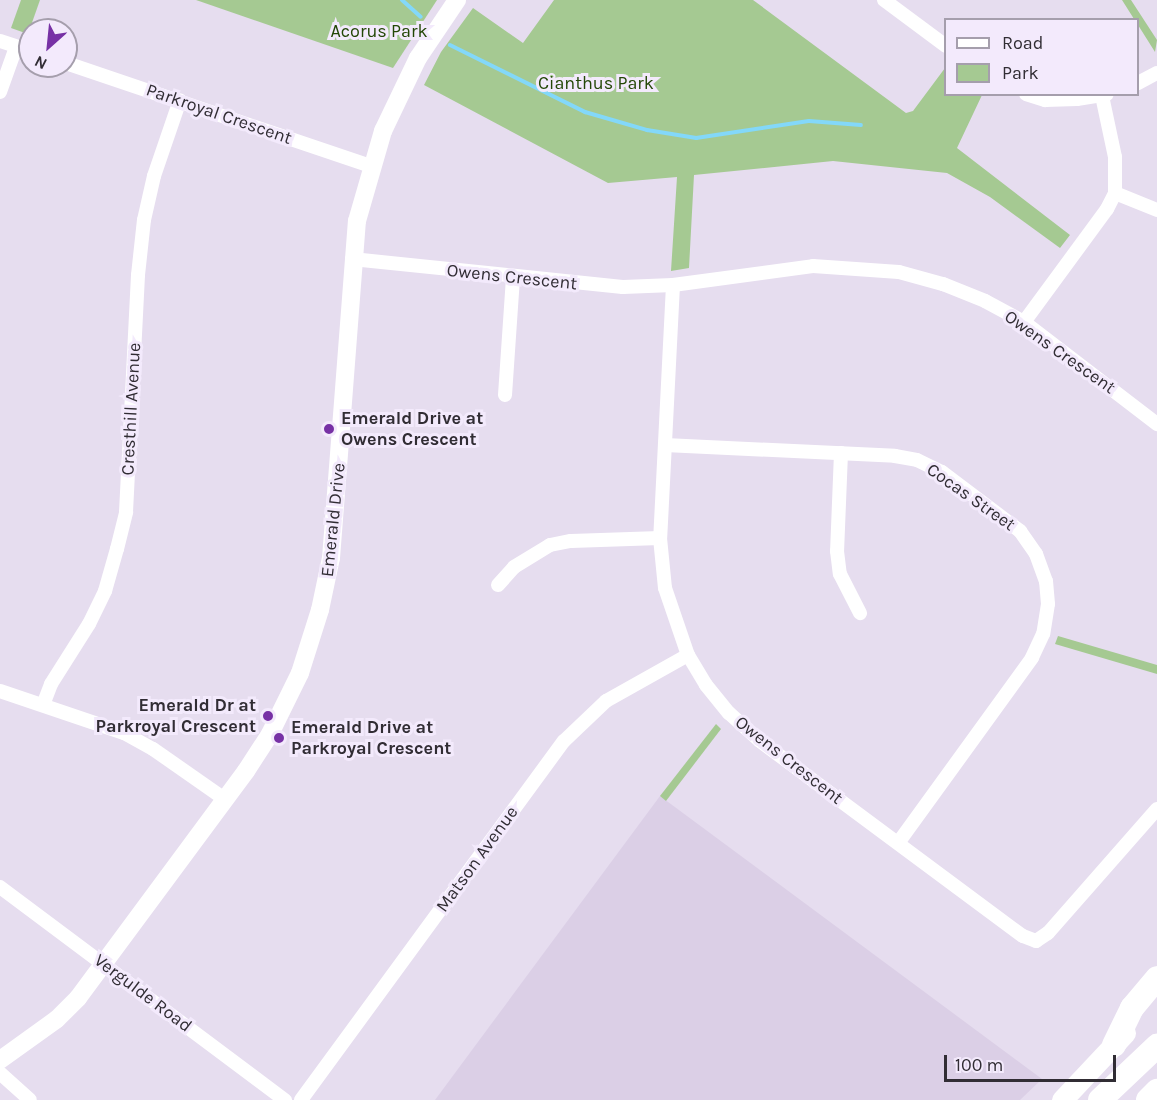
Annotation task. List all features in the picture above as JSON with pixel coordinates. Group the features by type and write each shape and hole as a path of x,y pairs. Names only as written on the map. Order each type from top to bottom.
{"highway":[{"path":"1114,1045 1132,1008 1157,978"},
{"path":"1100,1100 1157,1046"},
{"path":"1148,1100 1157,1091"}],"main road":[{"path":"1062,1100 1157,997"}],"street":[{"name":"Emerald Drive","path":"0,1060 57,1019 78,998 226,800 270,734 288,699 309,647 331,558 352,259 357,221 371,166 383,131 418,58 457,0"},
{"path":"884,0 944,45"},
{"path":"0,41 16,46 0,92"},
{"name":"Parkroyal Crescent","path":"78,67 371,166"},
{"path":"1139,82 1157,72"},
{"path":"1032,96 1045,100 1092,96"},
{"path":"1024,322 1107,209 1115,193 1115,157 1104,96"},
{"name":"Cresthill Avenue","path":"43,705 51,684 89,624 105,591 126,512 138,287 144,219 154,176 180,100"},
{"path":"1115,193 1157,210"},
{"name":"Owens Crescent","path":"352,259 623,287 673,285 813,266 898,272 953,288 1024,322 1157,424"},
{"path":"506,395 513,277"},
{"name":"Owens Crescent","path":"673,285 660,538 665,588 688,655 723,706 760,741 1023,936 1036,940 1048,933 1157,809"},
{"name":"Cocas Street","path":"665,445 895,456 917,460 942,472 1020,531 1036,554 1046,582 1048,604 1042,634 1032,658 898,843"},
{"path":"841,453 837,551 840,574 860,613"},
{"path":"498,585 514,567 550,545 571,541 660,538"},
{"name":"Matson Avenue","path":"301,1100 564,741 606,701 688,655"},
{"path":"0,690 124,733 153,749 226,800"},
{"name":"Vergulde Road","path":"0,887 285,1100"},
{"path":"0,1073 30,1100"}],"shaded area":[{"path":"660,796 1042,1079 1020,1100 435,1100"}],"green space":[{"path":"21,0 40,0 34,18 18,18 18,30 11,28"},
{"name":"Acorus Park","path":"196,0 437,0 393,68"},
{"name":"Cianthus Park","path":"554,0 753,0 906,113 913,111 944,69 944,96 982,96 957,148 1070,235 1060,248 990,197 947,173 833,161 694,175 689,268 671,271 677,177 608,183 424,85 441,52 473,8 523,43"},
{"path":"1122,0 1131,0 1157,40 1155,52 1139,27 1139,18 1133,18"},
{"path":"1058,636 1157,665 1157,674 1055,644"},
{"path":"716,724 721,729 666,801 660,796"}],"waterway":[{"path":"402,0 421,17"},
{"path":"450,45 585,112 647,130 696,138 809,121 861,125"}],"place":[{"name":"Emerald Drive at Owens Crescent","path":"329,429"},
{"name":"Emerald Dr at Parkroyal Crescent","path":"268,716"},
{"name":"Emerald Drive at Parkroyal Crescent","path":"279,738"}]}
